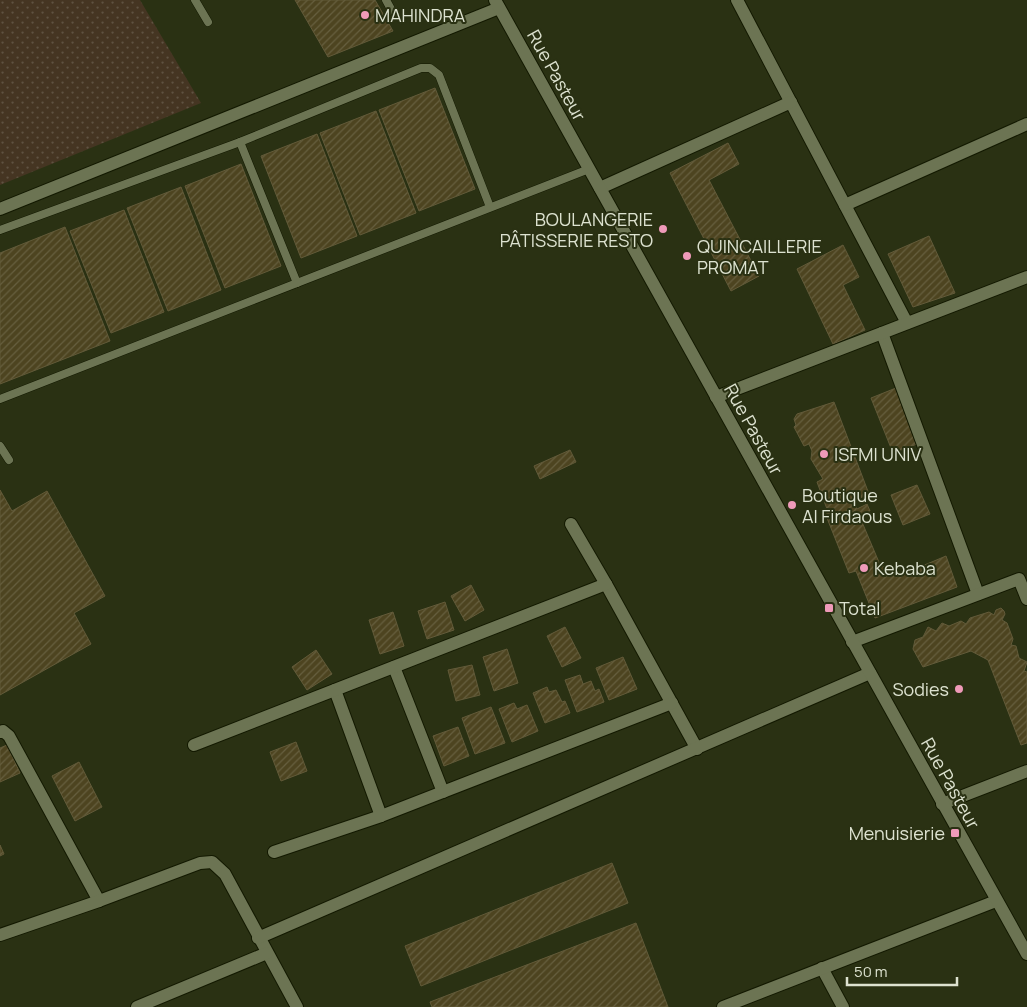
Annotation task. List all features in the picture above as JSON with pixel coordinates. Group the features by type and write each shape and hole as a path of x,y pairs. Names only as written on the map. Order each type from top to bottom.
{"street":[{"path":"737,0 907,323"},
{"path":"0,209 497,4"},
{"name":"Rue Pasteur","path":"497,4 1027,954"},
{"path":"600,188 791,102"},
{"path":"845,205 1027,124"},
{"path":"716,397 1027,277"},
{"path":"882,333 978,594"},
{"path":"571,524 697,749"},
{"path":"852,642 1019,579 1027,599"},
{"path":"194,745 606,584"},
{"path":"394,667 443,792"},
{"path":"258,938 870,673"},
{"path":"334,690 381,816"},
{"path":"274,852 381,816 672,703"},
{"path":"0,732 3,731 9,736 99,902"},
{"path":"942,804 1027,771"},
{"path":"0,935 99,902 200,863 212,862 225,874 297,1007"},
{"path":"729,1006 996,900"},
{"path":"137,1007 267,953"},
{"path":"822,968 844,1007"}],"lane":[{"path":"195,0 208,22"},
{"path":"386,0 392,11"},
{"path":"0,230 240,142 421,68 430,68 439,76 490,207"},
{"path":"240,142 297,283"},
{"path":"0,399 589,169"},
{"path":"0,446 9,460"}],"shaded area":[{"path":"0,0 140,0 201,103 0,185"}],"building":[{"path":"295,0 375,0 393,31 328,57"},
{"path":"435,88 475,189 419,211 379,110"},
{"path":"376,111 416,213 360,235 320,133"},
{"path":"317,134 357,236 301,258 261,156"},
{"path":"728,143 739,164 709,180 759,276 731,291 670,173"},
{"path":"241,164 281,266 225,288 185,186"},
{"path":"181,187 221,290 168,311 127,208"},
{"path":"124,210 164,312 111,333 70,231"},
{"path":"65,227 110,341 0,384 0,253"},
{"path":"929,236 955,293 913,307 888,254"},
{"path":"843,245 859,277 843,285 865,330 833,344 797,269"},
{"path":"896,388 917,444 893,453 871,398"},
{"path":"834,402 869,494 853,501 857,509 867,504 870,511 859,515 881,567 891,564 896,577 946,556 957,587 875,618 856,571 849,573 827,518 827,509 817,482 823,479 811,459 812,451 809,444 804,446 794,427 796,425 794,419 797,414"},
{"path":"570,450 576,462 540,479 534,466"},
{"path":"917,485 930,514 903,525 891,495"},
{"path":"0,490 12,511 47,491 105,596 74,613 91,644 0,695"},
{"path":"471,585 484,610 465,621 451,596"},
{"path":"445,602 454,630 427,639 418,611"},
{"path":"1001,608 1005,614 1002,620 1007,623 1013,639 1011,645 1016,646 1019,658 1027,662 1024,671 1027,672 1027,743 1021,745 988,660 971,651 923,667 913,649 915,640 923,637 928,627 936,631 942,623 949,626 961,621 966,624 970,618 989,612 994,615 996,610"},
{"path":"393,612 404,646 380,654 369,620"},
{"path":"565,627 581,658 562,667 547,636"},
{"path":"507,649 518,683 494,691 483,657"},
{"path":"316,650 332,674 307,690 292,667"},
{"path":"623,657 637,689 609,700 596,668"},
{"path":"472,665 480,695 456,701 448,670"},
{"path":"580,675 583,684 591,681 595,691 599,689 604,702 577,712 565,680"},
{"path":"547,687 549,692 556,690 562,702 565,701 570,713 545,723 533,693"},
{"path":"514,703 517,709 527,705 538,731 512,742 499,709"},
{"path":"491,707 505,743 475,754 462,718"},
{"path":"458,727 469,756 444,766 433,736"},
{"path":"296,742 307,771 281,781 270,752"},
{"path":"7,745 20,773 0,782 0,748"},
{"path":"79,762 102,807 75,821 52,776"},
{"path":"0,845 4,854 0,856"},
{"path":"612,863 628,903 421,986 405,946"},
{"path":"636,923 668,1007 432,1007 430,1002"}],"place":[{"name":"MAHINDRA","path":"365,15"},
{"name":"BOULANGERIE PÂTISSERIE RESTO","path":"663,229"},
{"name":"QUINCAILLERIE PROMAT","path":"687,256"},
{"name":"ISFMI UNIV","path":"824,454"},
{"name":"Boutique Al Firdaous","path":"792,505"},
{"name":"Kebaba","path":"864,568"},
{"name":"Total","path":"829,608"},
{"name":"Sodies","path":"959,689"},
{"name":"Menuisierie","path":"955,833"}]}
